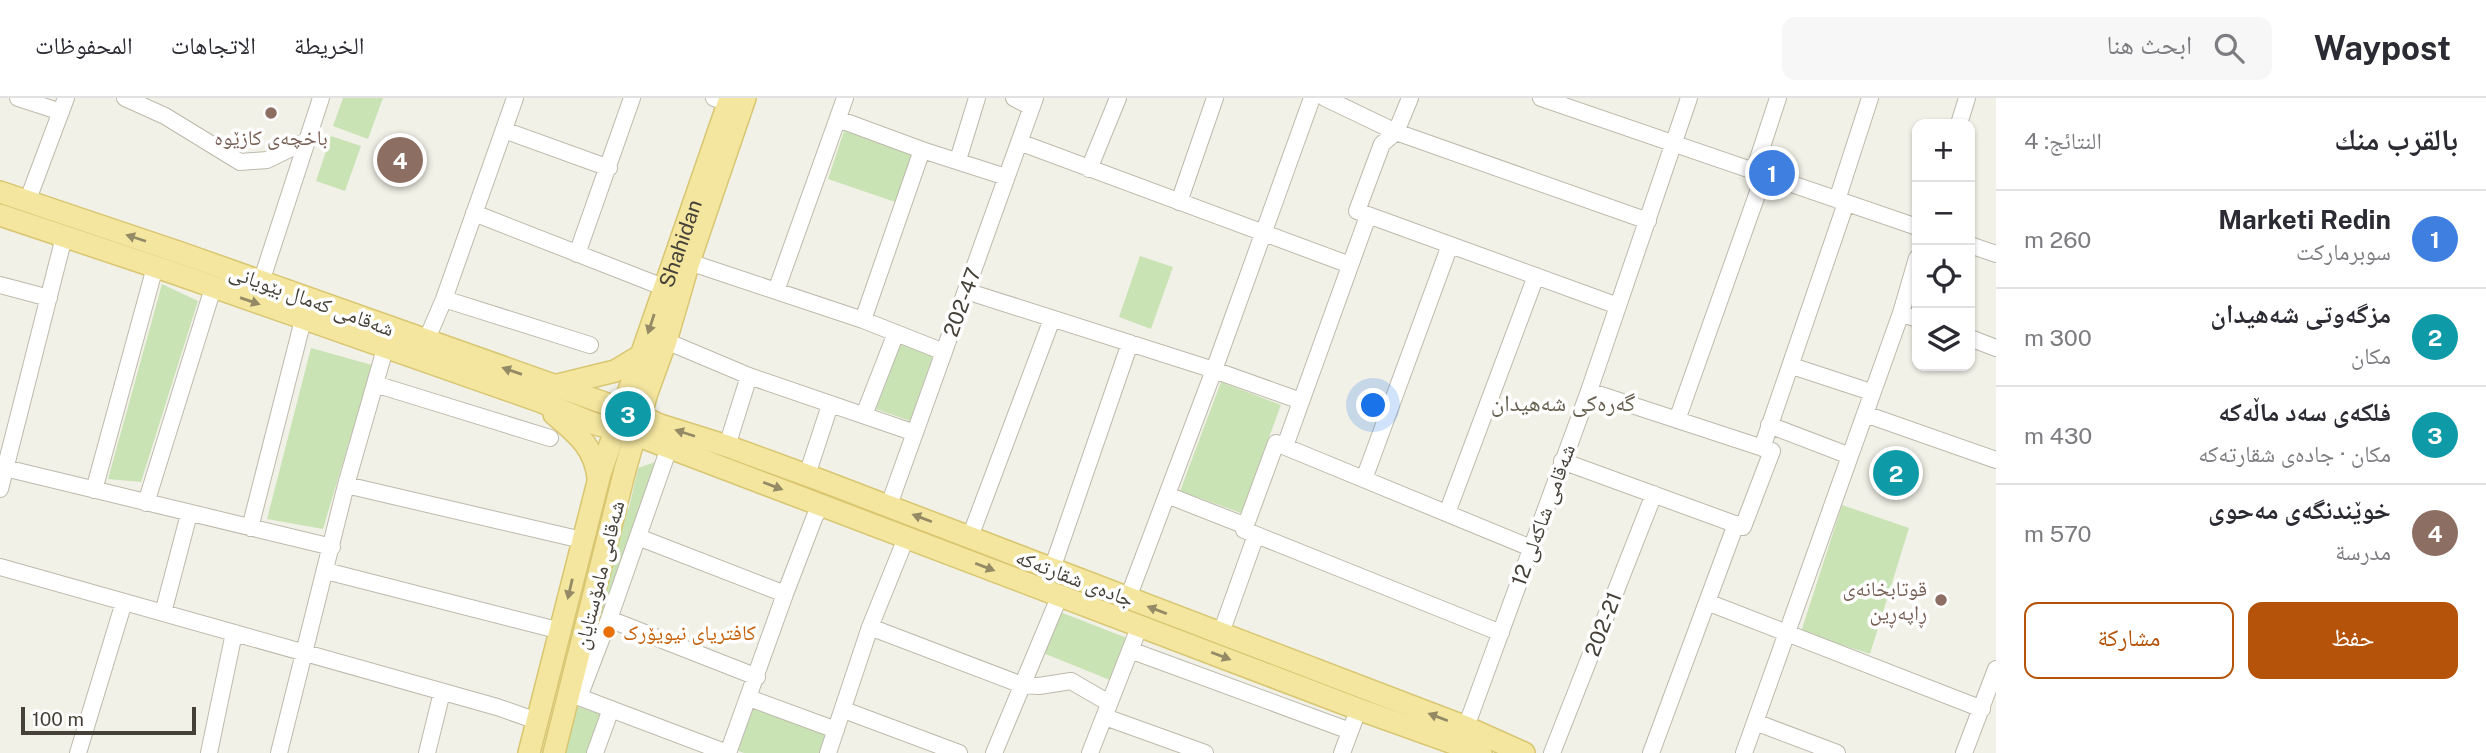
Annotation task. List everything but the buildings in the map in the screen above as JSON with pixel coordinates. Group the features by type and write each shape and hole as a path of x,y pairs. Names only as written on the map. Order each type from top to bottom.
{"main road":[{"path":"632,413 666,341 729,99"},
{"name":"Shahidan","path":"632,413 640,356 729,99"},
{"name":"شەقامی کەمال بێویانی","path":"0,192 181,253 632,413"},
{"name":"شەقامی کەمال بێویانی","path":"0,215 539,401 592,423 632,413"},
{"path":"164,270 180,268 181,253"},
{"path":"554,386 615,371 640,356"},
{"path":"539,401 587,444 596,460 598,478"},
{"name":"جادەی شقارتەکە","path":"632,413 889,505 1128,598 1193,634 1358,709 1458,741 1524,753"},
{"name":"جادەی شقارتەکە","path":"632,413 669,448 1140,625 1193,634 1221,634 1481,753"},
{"name":"شەقامی مامۆستایان","path":"529,753 598,478 632,413"},
{"name":"شەقامی مامۆستایان","path":"554,753 574,695 622,480 632,413"}],"street":[{"path":"18,98 63,105 27,202"},
{"path":"125,98 165,116 240,162 267,160 307,140"},
{"path":"261,282 321,98"},
{"path":"426,341 444,299 515,98"},
{"path":"577,254 632,98"},
{"path":"776,291 845,98"},
{"path":"958,160 977,98"},
{"path":"1014,98 1033,103"},
{"path":"1089,169 1118,98"},
{"path":"1179,202 1215,98"},
{"path":"1128,598 1312,98"},
{"path":"1325,98 1396,132 1648,221"},
{"path":"1410,98 1396,132 1382,144 1357,211 1618,306"},
{"path":"1541,98 1912,225"},
{"path":"1588,114 1594,98"},
{"name":"شەقامی شاکەلی 12","path":"1458,741 1501,633 1589,391 1689,98"},
{"path":"1677,420 1759,173 1778,98"},
{"path":"1762,448 1792,366 1870,98"},
{"path":"1961,119 1967,98"},
{"name":"202-47","path":"889,505 1033,103"},
{"path":"838,120 1006,177"},
{"path":"504,130 609,168"},
{"path":"1019,142 1350,265"},
{"path":"863,320 922,150"},
{"path":"474,213 663,287"},
{"path":"1284,446 1368,216"},
{"path":"0,489 64,237"},
{"path":"1364,479 1450,245"},
{"path":"1975,247 1996,254"},
{"path":"688,261 863,320 944,352"},
{"path":"94,490 164,270"},
{"path":"1744,753 1901,313 1912,275"},
{"path":"1447,513 1536,276"},
{"path":"0,285 49,298"},
{"path":"146,503 213,288"},
{"path":"966,291 1214,370 1301,401"},
{"path":"444,299 590,345"},
{"path":"1901,313 1912,317"},
{"path":"970,537 1052,319"},
{"path":"250,528 303,320"},
{"path":"863,415 896,333"},
{"path":"1975,340 1996,348"},
{"path":"666,341 749,376 915,433"},
{"path":"1052,569 1130,344"},
{"path":"279,753 346,485 385,349"},
{"path":"1792,366 1871,393"},
{"path":"727,446 749,376"},
{"path":"375,384 550,438"},
{"path":"1562,461 1743,527 1772,451 1589,391"},
{"path":"807,475 830,405"},
{"path":"1865,414 1996,460"},
{"path":"1769,425 1850,456"},
{"path":"1221,634 1276,443 1531,548"},
{"path":"669,448 609,619 574,695 697,748 728,753 785,594 815,516 822,506"},
{"path":"5,468 332,547"},
{"path":"346,485 582,540"},
{"name":"202-21","path":"1552,753 1654,494"},
{"path":"1167,495 1501,633"},
{"path":"163,613 189,514"},
{"path":"1651,753 1736,524"},
{"path":"638,537 785,594"},
{"path":"828,753 870,627 906,538"},
{"path":"0,567 537,721"},
{"path":"326,571 561,631"},
{"path":"994,753 1060,595"},
{"path":"78,753 124,602"},
{"path":"1707,602 1981,711 1996,720"},
{"path":"609,619 757,677"},
{"path":"1090,753 1140,625"},
{"path":"870,627 1021,685 1039,686 1070,681 1107,710 1205,753"},
{"path":"209,753 234,633"},
{"path":"1130,650 1350,731"},
{"path":"1964,753 1996,669"},
{"path":"427,753 442,692"},
{"path":"749,698 836,730"},
{"path":"595,753 611,709"},
{"path":"1342,753 1358,709"},
{"path":"844,710 959,753"},
{"path":"1755,722 1837,753"}],"green space":[{"path":"343,98 383,98 368,139 333,126"},
{"path":"844,131 914,154 898,203 828,179"},
{"path":"331,136 361,146 345,191 316,181"},
{"path":"1140,256 1173,267 1151,329 1119,317"},
{"path":"162,284 198,301 141,482 108,479"},
{"path":"900,344 933,356 910,421 876,409"},
{"path":"311,348 372,365 323,529 267,519"},
{"path":"1221,382 1281,405 1241,513 1180,491"},
{"path":"658,461 597,628 618,523 629,508 638,468"},
{"path":"1842,505 1909,528 1870,654 1801,632"},
{"path":"1060,612 1127,638 1110,680 1043,653"},
{"path":"757,692 833,721 820,753 744,753 736,750"},
{"path":"576,706 600,714 586,753 565,753"}],"place":[{"name":"باخچەی کازێوە","path":"271,113"},
{"name":"خوێندنگەی مەحوی","path":"400,160"},
{"name":"Marketi Redin","path":"1772,173"},
{"name":"فلکەی سەد ماڵەکە","path":"628,414"},
{"name":"مزگەوتی شەهیدان","path":"1896,473"},
{"name":"قوتابخانەی ڕاپەڕین","path":"1941,600"},
{"name":"کافتریای نیویۆرک","path":"609,632"}],"district":[{"name":"گەرەکی شەهیدان","path":"1563,402"}]}
